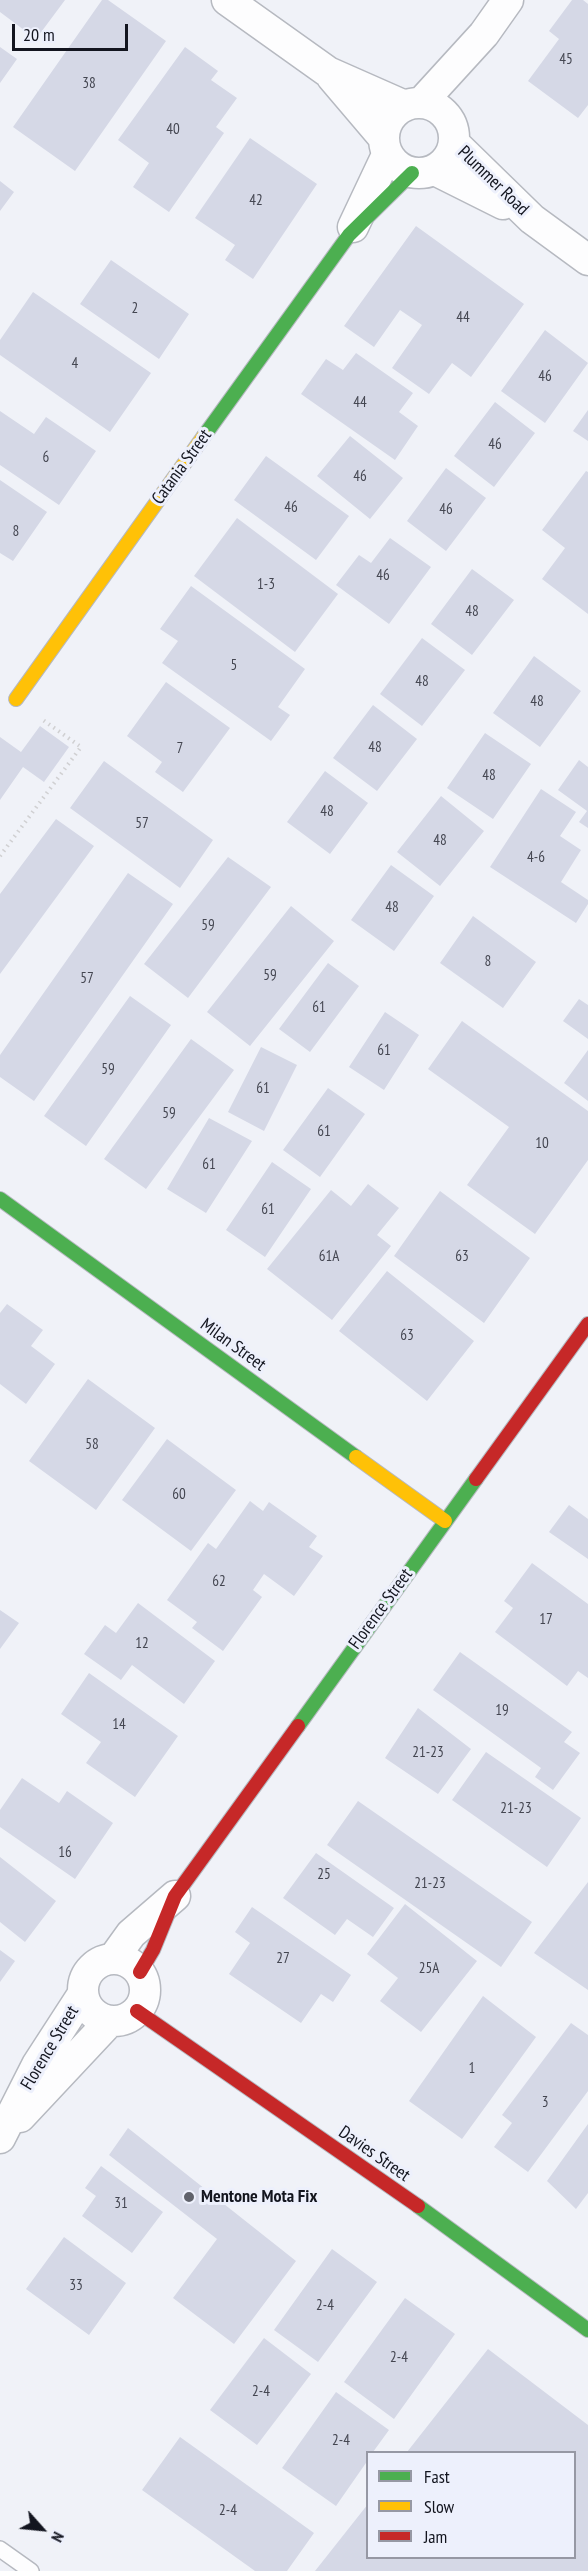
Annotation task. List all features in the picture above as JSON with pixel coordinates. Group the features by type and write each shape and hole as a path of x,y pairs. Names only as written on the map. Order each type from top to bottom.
{"street":[{"path":"227,0 328,72 413,104 432,105 451,131"},
{"path":"385,146 389,118 396,111 413,104 484,34 508,0"},
{"path":"328,72 385,146 394,164 424,171 444,163 451,131 484,34"},
{"name":"Plummer Road","path":"451,131 532,219 588,260"},
{"name":"Catania Street","path":"16,699 349,235 385,146"},
{"name":"Plummer Road","path":"424,171 532,219"},
{"name":"Catania Street","path":"349,235 424,171"},
{"name":"Milan Street","path":"0,1198 445,1521"},
{"name":"Florence Street","path":"113,1959 131,1934 175,1896 588,1324"},
{"name":"Florence Street","path":"140,1972 153,1950 175,1896"},
{"path":"113,1959 123,1960 140,1972 145,1992 143,2002 123,2016 92,2012 83,1994 83,1983 94,1966 113,1959"},
{"name":"Florence Street","path":"1,2137 37,2065 83,1994"},
{"name":"Florence Street","path":"1,2137 123,2016"},
{"name":"Davies Street","path":"123,2016 438,2220 588,2330"}],"lane":[{"path":"0,2549 31,2571"}],"path":[{"path":"0,856 81,747 16,699"}],"building":[{"path":"0,0 65,0 36,39 0,12"},
{"path":"102,0 108,0 166,41 75,171 13,127"},
{"path":"572,0 583,0 588,4 588,105 578,118 528,81 559,39 549,31"},
{"path":"0,47 17,59 0,83"},
{"path":"185,47 218,71 211,80 237,98 216,127 224,133 169,212 133,187 149,163 118,140"},
{"path":"250,138 317,184 253,279 225,260 235,245 195,218"},
{"path":"0,181 14,192 0,211"},
{"path":"416,226 524,304 471,377 452,363 429,394 392,368 422,325 400,310 374,347 344,326"},
{"path":"111,260 189,314 159,359 80,304"},
{"path":"33,292 151,373 110,432 0,355 0,340"},
{"path":"545,330 588,363 545,423 501,391"},
{"path":"356,353 413,393 399,412 418,426 395,460 301,394 326,359 343,370"},
{"path":"495,402 535,433 494,487 454,456"},
{"path":"588,410 588,441 573,431"},
{"path":"0,411 34,434 46,417 96,451 59,505 0,465"},
{"path":"350,436 403,478 370,519 317,476"},
{"path":"266,456 349,516 316,560 234,500"},
{"path":"446,468 486,498 446,551 407,521"},
{"path":"586,471 588,472 588,614 542,579 565,548 542,530"},
{"path":"0,480 47,512 13,561 0,553"},
{"path":"237,518 338,594 295,652 194,576"},
{"path":"390,538 431,567 389,624 336,585 359,555 371,563"},
{"path":"472,569 514,600 472,655 431,624"},
{"path":"191,586 305,669 278,707 290,715 271,741 162,663 178,641 160,629"},
{"path":"422,638 465,670 422,726 380,694"},
{"path":"534,656 581,691 540,747 493,713"},
{"path":"166,682 230,728 183,792 155,772 162,762 127,736"},
{"path":"373,705 417,739 377,791 333,758"},
{"path":"40,726 69,747 44,782 23,767 0,800 0,737 21,752"},
{"path":"485,733 531,764 493,819 447,788"},
{"path":"579,760 588,767 588,828 579,822 587,811 558,790"},
{"path":"104,761 213,840 180,888 70,808"},
{"path":"325,771 368,803 330,854 287,822"},
{"path":"541,789 576,812 560,836 581,850 561,882 588,900 588,904 576,923 490,867"},
{"path":"441,796 484,831 440,886 397,852"},
{"path":"56,819 94,846 0,974 0,894"},
{"path":"228,857 271,887 188,998 144,964"},
{"path":"391,865 434,896 394,951 351,920"},
{"path":"128,873 173,904 34,1101 0,1077 0,1055"},
{"path":"291,906 334,941 250,1046 207,1012"},
{"path":"473,916 536,962 503,1008 440,963"},
{"path":"328,963 359,986 310,1052 279,1029"},
{"path":"130,996 171,1025 86,1146 44,1116"},
{"path":"579,999 588,1005 588,1039 563,1021"},
{"path":"385,1012 419,1035 384,1090 349,1067"},
{"path":"462,1021 588,1111 588,1160 535,1234 467,1185 509,1127 428,1069"},
{"path":"191,1039 234,1070 146,1189 104,1159"},
{"path":"261,1047 297,1065 264,1131 228,1112"},
{"path":"588,1050 588,1101 564,1083"},
{"path":"328,1088 365,1114 320,1177 283,1150"},
{"path":"209,1118 252,1141 206,1213 167,1189"},
{"path":"272,1162 311,1189 265,1257 226,1230"},
{"path":"368,1184 399,1208 377,1235 391,1246 332,1320 267,1269 331,1190 351,1206"},
{"path":"440,1191 530,1258 484,1323 394,1256"},
{"path":"387,1271 474,1341 427,1401 339,1331"},
{"path":"7,1304 43,1330 31,1346 55,1364 26,1404 0,1384 0,1313"},
{"path":"88,1379 155,1428 96,1510 29,1461"},
{"path":"167,1439 236,1490 191,1551 122,1500"},
{"path":"250,1501 263,1511 269,1502 317,1536 309,1547 323,1556 294,1596 264,1574 253,1590 262,1597 223,1651 192,1628 197,1622 167,1600 208,1543 216,1549"},
{"path":"569,1505 588,1519 588,1559 549,1532"},
{"path":"532,1563 588,1604 588,1678 578,1671 567,1686 495,1632 513,1608 504,1601"},
{"path":"138,1603 215,1661 184,1704 132,1665 121,1680 84,1654 105,1625 116,1633"},
{"path":"0,1610 19,1623 0,1649"},
{"path":"460,1652 572,1732 564,1742 580,1753 553,1790 535,1777 541,1768 433,1690"},
{"path":"89,1673 178,1736 135,1797 86,1763 101,1742 61,1714"},
{"path":"418,1708 471,1749 438,1794 385,1758"},
{"path":"486,1752 581,1818 547,1867 452,1800"},
{"path":"22,1778 59,1803 67,1791 113,1823 75,1879 0,1827 0,1810"},
{"path":"358,1801 532,1922 501,1967 327,1845"},
{"path":"316,1853 394,1908 373,1937 347,1919 335,1935 283,1898"},
{"path":"0,1857 56,1901 25,1942 0,1922"},
{"path":"588,1882 588,1990 534,1953"},
{"path":"405,1904 477,1961 421,2032 380,2001 398,1978 367,1954"},
{"path":"252,1907 351,1975 333,2002 321,1994 301,2023 229,1974 250,1943 235,1932"},
{"path":"0,1950 15,1961 0,1982"},
{"path":"483,1996 536,2037 462,2139 409,2101"},
{"path":"571,2023 588,2035 588,2091 528,2172 494,2147 512,2123 502,2115"},
{"path":"588,2124 588,2193 576,2209 547,2181"},
{"name":"Mentone Mota Fix","path":"128,2128 296,2261 234,2344 173,2298 217,2239 109,2155"},
{"path":"101,2166 163,2212 132,2253 82,2216 96,2196 85,2188"},
{"path":"64,2237 126,2283 89,2335 26,2289"},
{"path":"332,2249 377,2282 318,2362 274,2330"},
{"path":"405,2298 455,2334 394,2419 344,2382"},
{"path":"264,2338 311,2374 257,2445 210,2410"},
{"path":"488,2349 588,2425 588,2571 315,2571 366,2507 366,2559 576,2559 576,2451 408,2451"},
{"path":"336,2392 389,2430 374,2451 366,2451 366,2463 336,2506 282,2468"},
{"path":"180,2437 314,2533 287,2571 255,2571 142,2490"}],"traffic: fast":[{"path":"204,436 349,235 412,173"},
{"path":"0,1199 356,1457"},
{"path":"298,1726 476,1479"},
{"path":"418,2206 588,2330"}],"traffic: slow":[{"path":"16,699 204,436"},
{"path":"356,1457 445,1521"}],"traffic: jam":[{"path":"476,1479 588,1324"},
{"path":"140,1972 153,1950 175,1896 298,1726"},
{"path":"137,2011 418,2206"}],"place":[{"name":"Mentone Mota Fix","path":"189,2197"}]}
